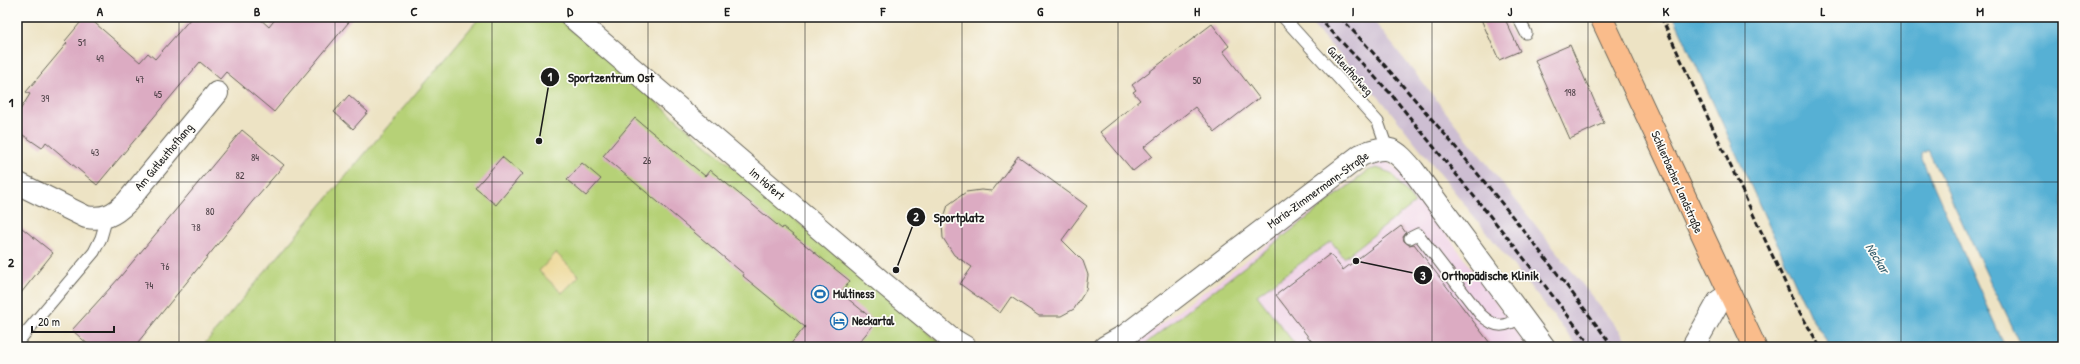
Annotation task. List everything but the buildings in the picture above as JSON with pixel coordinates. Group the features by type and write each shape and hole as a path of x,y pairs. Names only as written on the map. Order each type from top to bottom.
{"main road":[{"name":"Schlierbacher Landstraße","path":"1601,17 1755,347"}],"street":[{"name":"Im Hofert","path":"572,17 883,283 950,338 966,347"},
{"name":"Am Gutleuthofhang","path":"107,217 119,211 218,93"},
{"path":"1387,148 1399,154 1413,170 1523,316 1544,347"},
{"name":"Maria-Zimmermann-Straße","path":"1105,347 1126,335 1361,155 1373,150 1387,148"},
{"path":"17,183 86,216 96,218 107,217"},
{"path":"1693,347 1719,301 1730,294"}],"lane":[{"name":"Gutleuthofweg","path":"1283,17 1378,122 1387,148"},
{"path":"1518,17 1526,33"},
{"path":"17,343 94,252 101,238 107,217"},
{"path":"1410,238 1418,234 1480,314 1488,322 1498,326 1507,326 1523,316"}],"shaded area":[{"path":"1305,17 1371,17 1632,347 1578,347 1383,102"},
{"path":"1383,158 1405,176 1528,347 1130,347"}],"green space":[{"path":"480,17 556,17 945,347 202,347"},
{"path":"1377,168 1391,173 1415,203 1344,258 1331,241 1257,295 1297,347 1141,347 1369,170"}],"sand":[{"path":"556,253 579,276 562,293 539,271"}],"water":[{"name":"Neckar","path":"1674,17 2063,17 2063,347 2021,347 1928,150 1922,154 1922,159 2005,347 1830,347 1810,316"}],"railway":[{"path":"1318,17 1390,93 1516,248 1592,347"},
{"path":"1340,17 1412,96 1481,178 1613,347"},
{"path":"1661,17 1795,304 1820,347"}],"place":[{"name":"Sportzentrum Ost","path":"539,141"},
{"name":"Orthopädische Klinik","path":"1356,261"},
{"name":"Sportplatz","path":"896,270"},
{"name":"Multiness","path":"820,294"},
{"name":"Neckartal","path":"839,321"}]}
